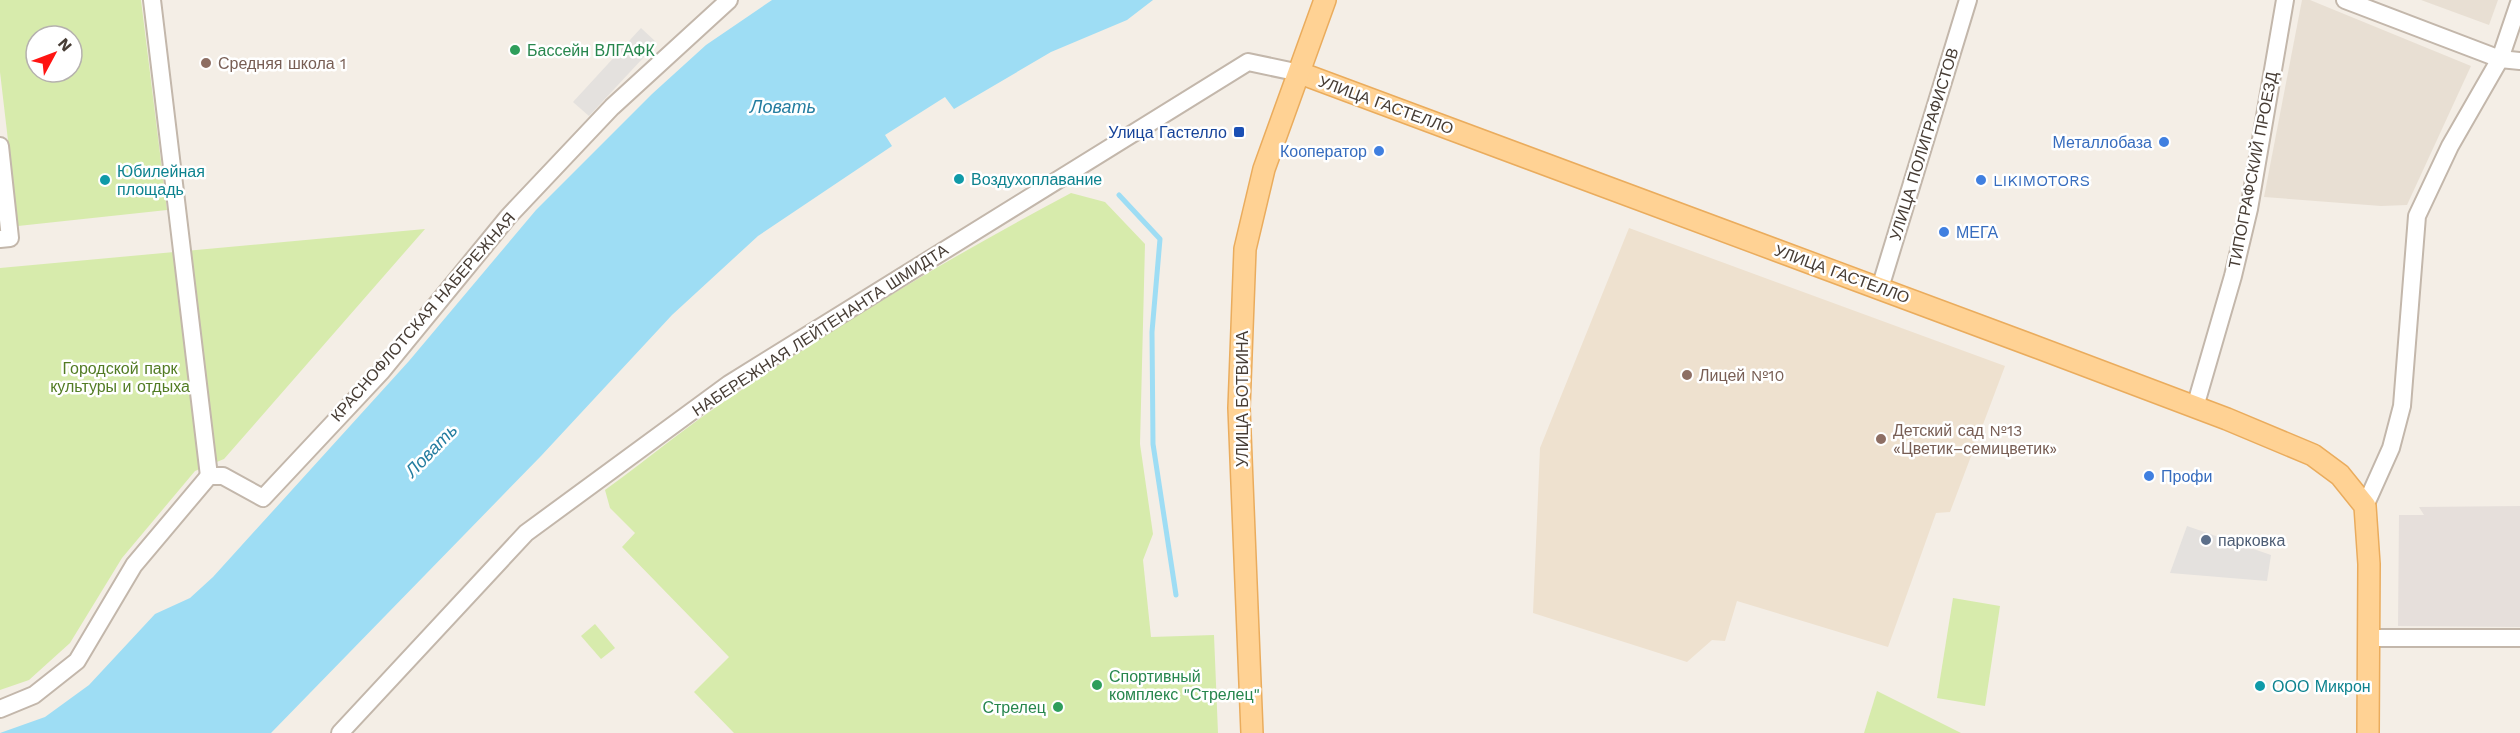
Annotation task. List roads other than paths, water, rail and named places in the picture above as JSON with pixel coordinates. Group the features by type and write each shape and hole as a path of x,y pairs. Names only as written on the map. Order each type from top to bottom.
{"main road":[{"name":"УЛИЦА БОТВИНА","path":"1252,733 1239,408 1245,249 1264,169 1325,0"},
{"name":"УЛИЦА ГАСТЕЛЛО","path":"1300,73 2195,406 2313,455 2340,475 2366,506"},
{"path":"2366,506 2369,564 2368,733"}],"street":[{"path":"0,709 34,695 77,661 134,565 209,476 152,0"},
{"name":"КРАСНОФЛОТСКАЯ НАБЕРЕЖНАЯ","path":"209,476 223,476 263,498 382,371 508,217 612,107 729,0"},
{"name":"УЛИЦА ПОЛИГРАФИСТОВ","path":"1880,288 1968,0"},
{"name":"ТИПОГРАФСКИЙ ПРОЕЗД","path":"2195,406 2233,276 2249,209 2285,0"},
{"path":"2345,0 2500,59 2520,61"},
{"path":"2366,506 2391,448 2402,406 2417,216 2450,146 2500,59 2520,0"},
{"name":"НАБЕРЕЖНАЯ ЛЕЙТЕНАНТА ШМИДТА","path":"340,733 526,533 729,384 1248,62 1300,73"},
{"path":"0,146 5,239"},
{"path":"2369,638 2520,638"}],"water":[{"name":"Ловать","path":"772,0 1153,0 1127,20 1051,52 954,109 945,97 885,135 892,146 758,236 672,315 541,456 271,733 0,733 45,717 89,685 155,614 190,598 213,577 409,361 536,210 652,94 706,45"}],"waterway":[{"path":"1119,195 1160,239 1152,332 1153,444 1176,595"}],"place":[{"name":"Бассейн ВЛГАФК","path":"515,50"},
{"name":"Средняя школа 1","path":"206,63"},
{"name":"Улица Гастелло","path":"1239,132"},
{"name":"Металлобаза","path":"2164,142"},
{"name":"Кооператор","path":"1379,151"},
{"name":"Воздухоплавание","path":"959,179"},
{"name":"Юбилейная площадь","path":"105,180"},
{"name":"LIKIMOTORS","path":"1981,180"},
{"name":"МЕГА","path":"1944,232"},
{"name":"Лицей №10","path":"1687,375"},
{"name":"Детский сад №13 «Цветик–семицветик»","path":"1881,439"},
{"name":"Профи","path":"2149,476"},
{"name":"парковка","path":"2206,540"},
{"name":"Спортивный комплекс \"Стрелец\"","path":"1097,685"},
{"name":"ООО Микрон","path":"2260,686"},
{"name":"Стрелец","path":"1058,707"}],"park label":[{"name":"Городской парк культуры и отдыха","path":"120,377"}]}
